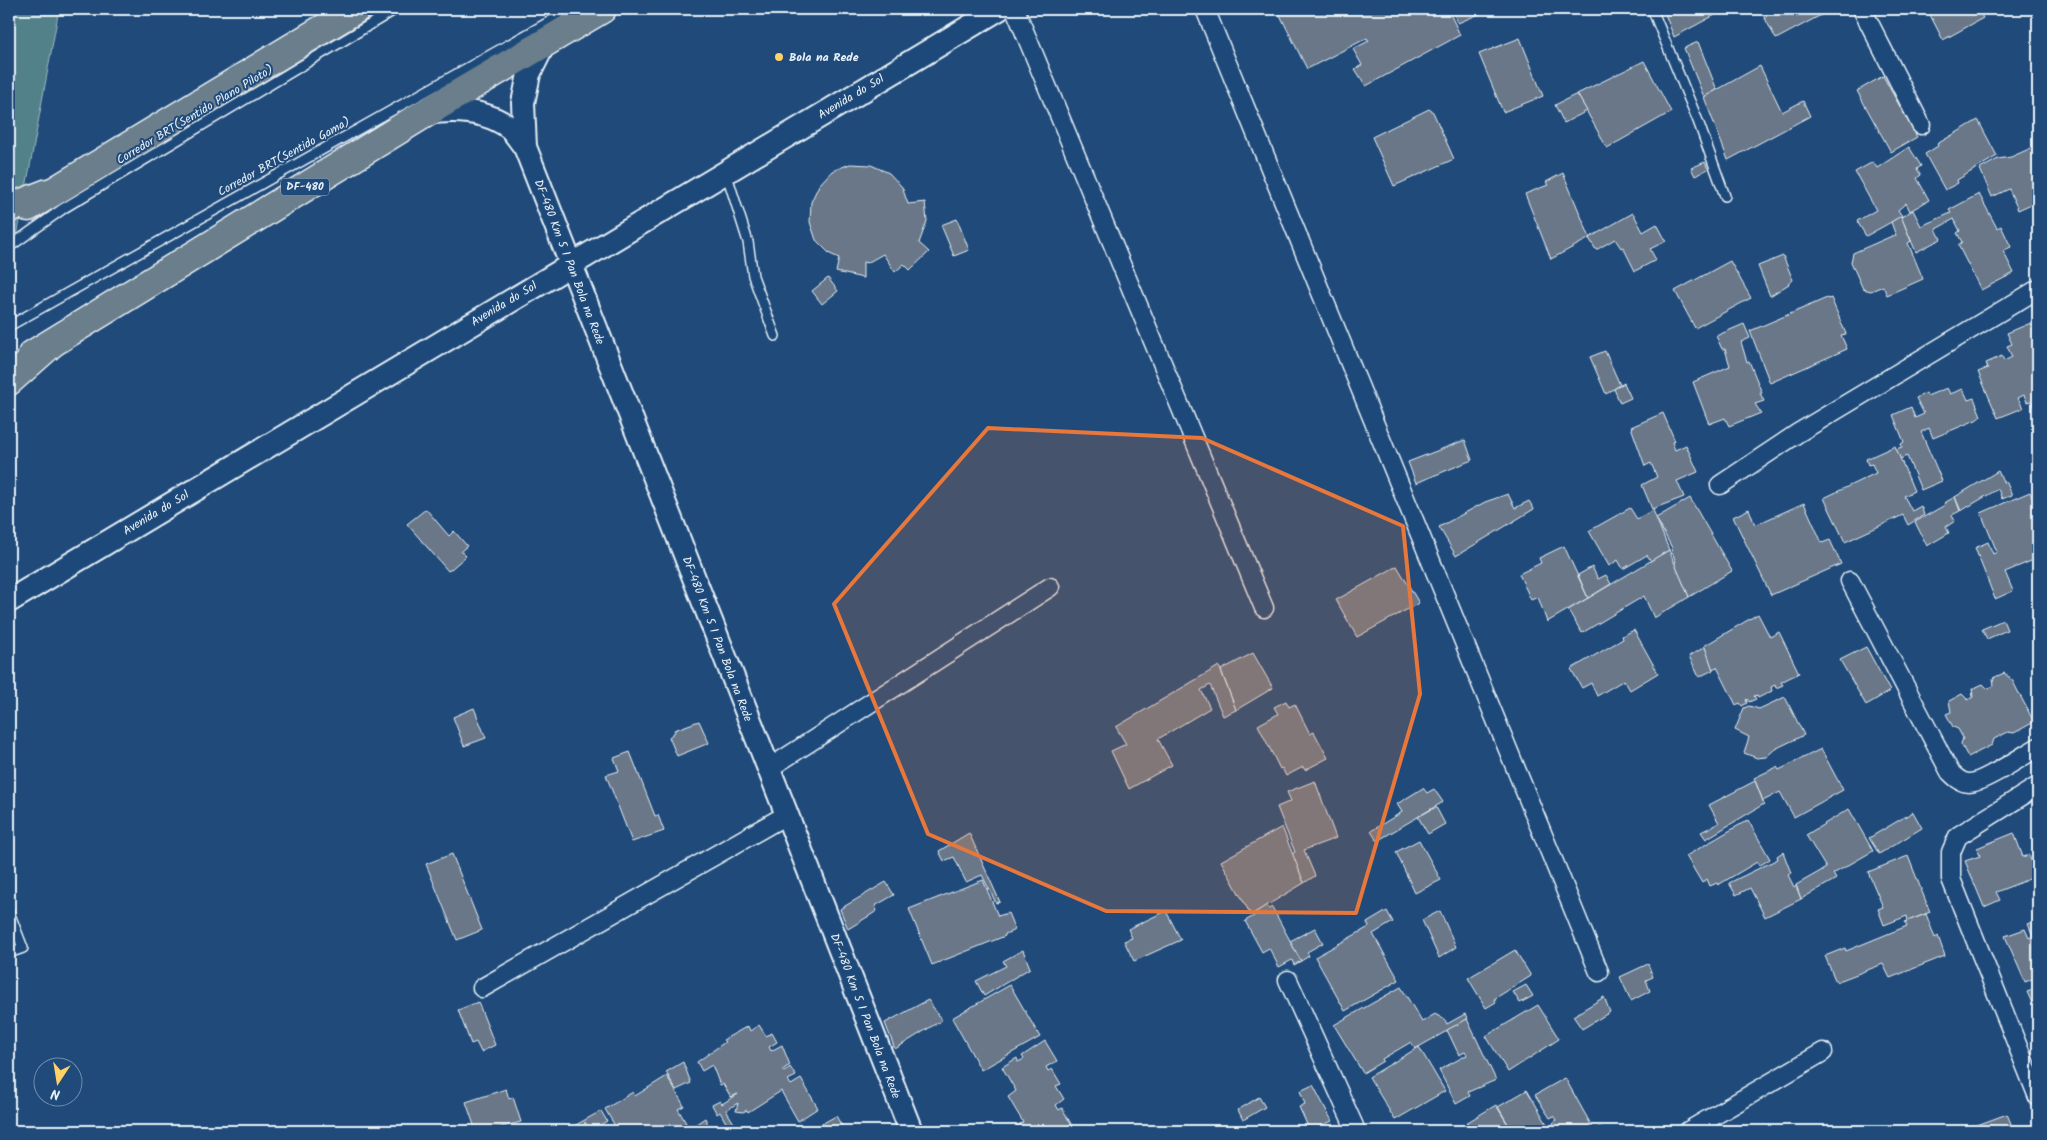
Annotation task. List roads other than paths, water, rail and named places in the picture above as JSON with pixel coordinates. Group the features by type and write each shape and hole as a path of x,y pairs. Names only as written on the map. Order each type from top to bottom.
{"main road":[{"path":"9,219 48,193 356,9"},
{"name":"DF-480","path":"9,368 52,344 424,114 602,9"},
{"path":"9,208 48,193"},
{"path":"9,382 52,344"}],"street":[{"name":"Avenida do Sol","path":"9,601 999,9"},
{"path":"1014,9 1264,608"},
{"path":"1205,9 1599,972"},
{"path":"1862,9 1921,125"},
{"path":"525,146 523,103 529,74 544,44"},
{"path":"424,114 448,110 465,110 510,128 525,146"},
{"name":"DF-480 Km 5 1 Pan Bola na Rede","path":"525,146 570,265 911,1131"},
{"path":"1720,485 1798,433 2038,289"},
{"path":"1850,581 1950,772 1958,780 1970,783 1987,776 2038,747"},
{"path":"768,769 1050,587"},
{"path":"2038,786 1958,836 1951,852 1951,879 2038,1097"},
{"path":"482,988 786,814"},
{"path":"1288,980 1354,1126 1354,1131"},
{"path":"1688,1131 1824,1052"}],"lane":[{"name":"Corredor BRT(Sentido Plano Piloto)","path":"9,247 64,208 396,9"},
{"name":"Corredor BRT(Sentido Gama)","path":"9,326 572,9"},
{"path":"1652,9 1698,120 1725,196"},
{"path":"726,172 748,242 753,276 775,336"},
{"path":"9,912 23,948 9,953"}],"place":[{"name":"Bola na Rede","path":"779,57"}]}
